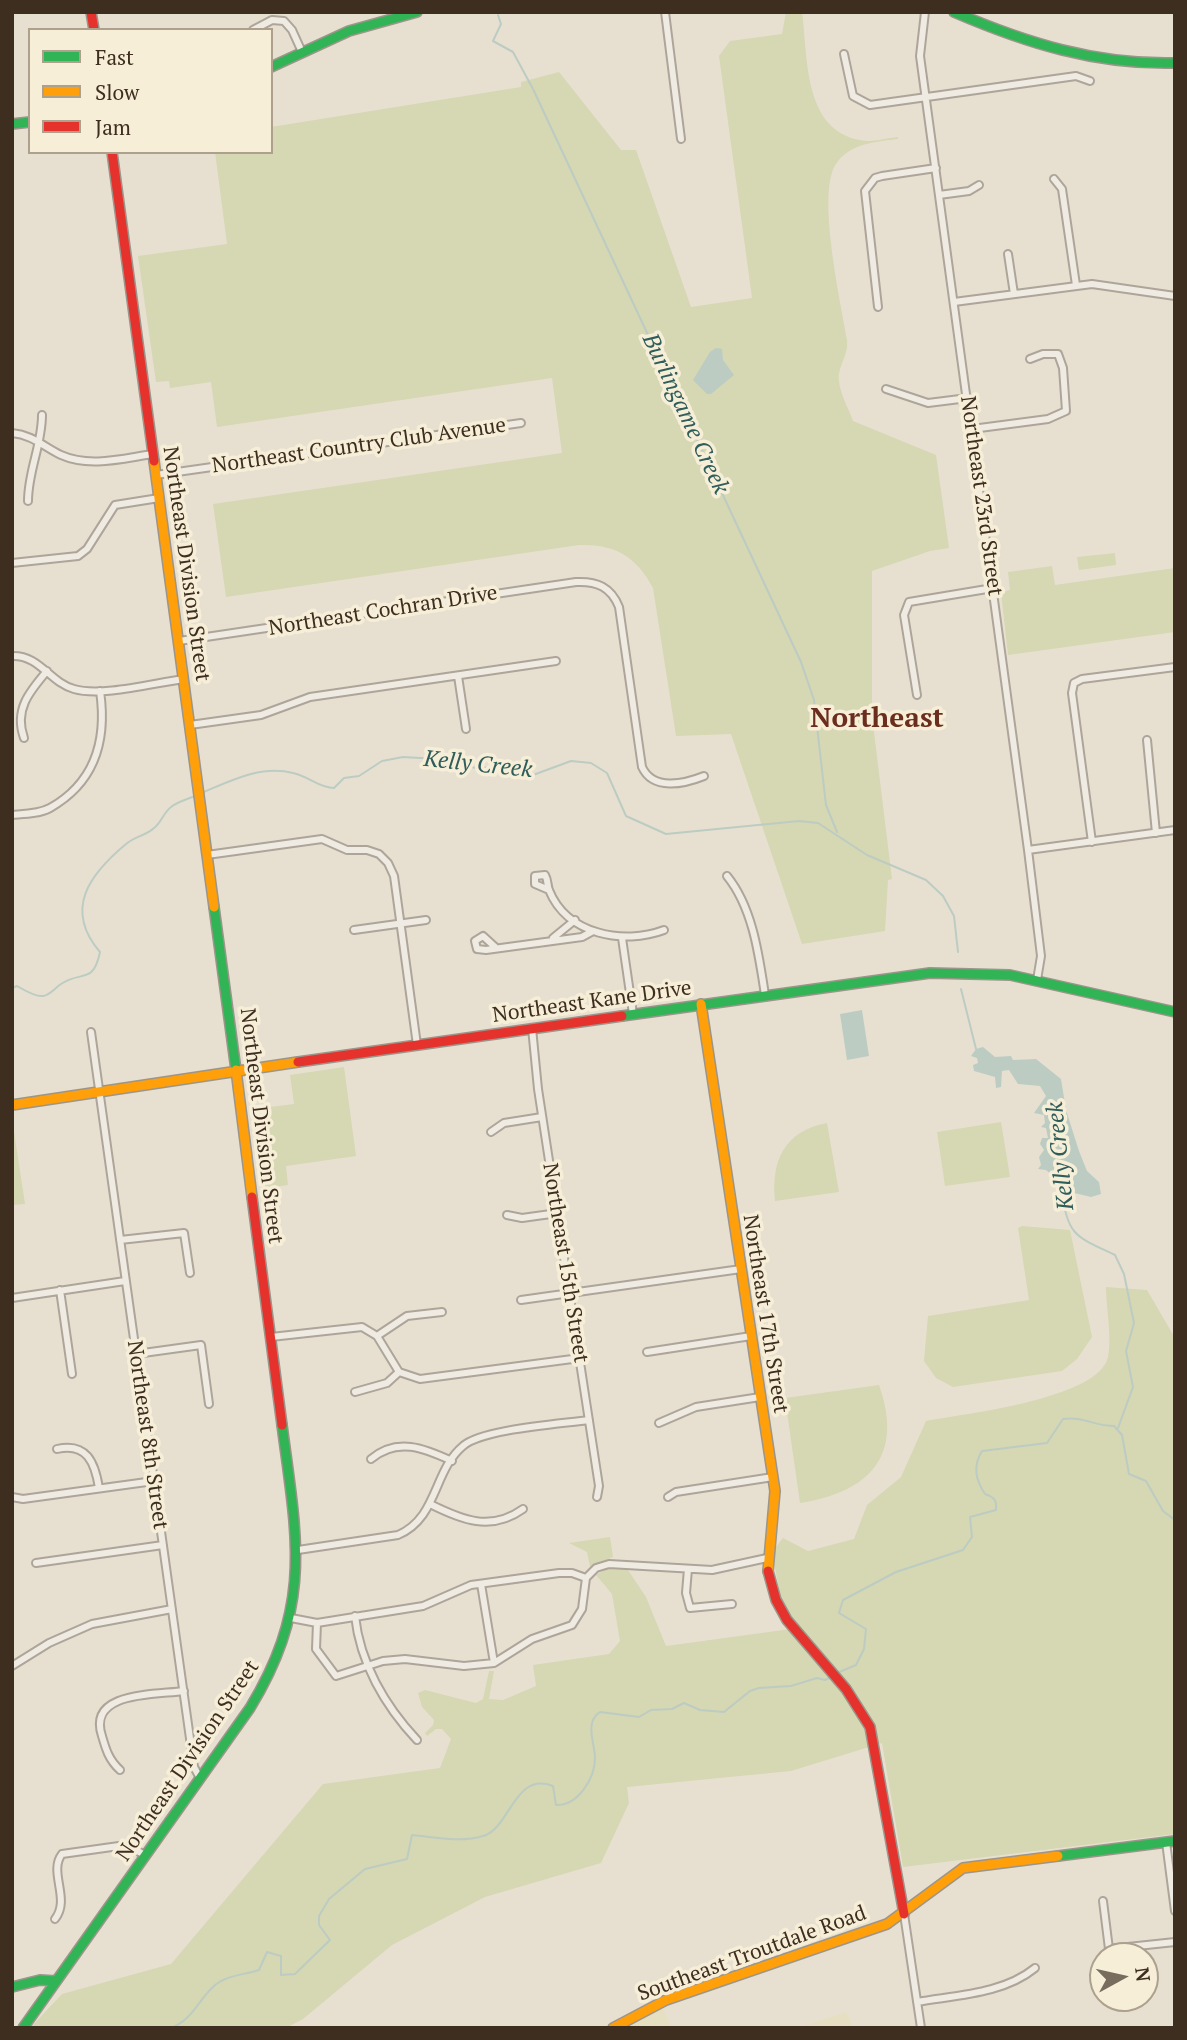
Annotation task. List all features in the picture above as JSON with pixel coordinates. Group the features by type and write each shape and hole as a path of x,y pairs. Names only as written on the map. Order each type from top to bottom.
{"main road":[{"path":"273,66 365,25 417,12"},
{"path":"954,12 1012,38 1066,54 1125,63 1175,63"},
{"name":"Northeast Division Street","path":"23,2028 262,1688 277,1659 291,1618 298,1550 113,154"},
{"name":"Northeast Kane Drive","path":"12,1105 236,1070 941,972 996,974 1037,980 1175,1012"},
{"name":"Northeast 17th Street","path":"701,1004 773,1477 775,1507 767,1558 774,1593 790,1624 817,1662 856,1703 870,1727 904,1914"},
{"name":"Southeast Troutdale Road","path":"613,2028 666,2000 863,1933 904,1914 947,1877 969,1866 1170,1842"},
{"path":"12,1987 40,1980 56,1981"}],"street":[{"path":"665,12 681,139"},
{"name":"Northeast 23rd Street","path":"925,12 920,46 1028,850 1041,956 1037,980"},
{"path":"257,28 272,20 284,21 302,52"},
{"path":"845,54 850,91 857,100 870,104 1076,76 1090,81"},
{"path":"878,307 866,191 875,178 936,168"},
{"path":"1054,178 1062,189 1076,285"},
{"path":"939,195 969,191 979,185"},
{"path":"1008,254 1014,294"},
{"path":"954,302 1076,285 1102,285 1175,296"},
{"path":"972,429 1048,419 1066,411 1068,402 1058,354 1042,354 1030,359"},
{"path":"886,389 928,403 968,398"},
{"path":"28,501 30,475 40,441 42,415"},
{"name":"Northeast Country Club Avenue","path":"156,475 522,423"},
{"path":"12,433 40,441 61,455 80,461 153,454"},
{"path":"12,563 78,555 87,549 115,505 159,498"},
{"name":"Northeast Cochran Drive","path":"179,642 587,582 607,589 620,607 642,767 646,776 659,783 691,782 704,776"},
{"path":"917,695 904,615 909,602 993,588"},
{"path":"12,656 30,658 66,686 100,691 184,679"},
{"path":"190,725 261,715 310,697 556,662"},
{"path":"1092,842 1072,693 1074,683 1088,678 1175,667"},
{"path":"24,738 19,724 20,712 34,686 47,671"},
{"path":"458,676 466,729"},
{"path":"12,815 50,808 86,774 102,741 100,691"},
{"path":"1147,740 1146,754 1156,833"},
{"path":"1028,850 1175,830"},
{"path":"207,855 322,839 347,850 374,851 388,863 394,876 416,1045"},
{"path":"727,876 737,888 755,938 765,995"},
{"path":"549,890 575,920 593,931 622,938 664,930"},
{"path":"354,930 426,920"},
{"path":"553,938 575,920"},
{"path":"495,947 582,936 593,931"},
{"path":"622,938 634,1014"},
{"name":"Northeast 15th Street","path":"532,1028 542,1116 599,1486 597,1497"},
{"name":"Northeast 8th Street","path":"91,1032 194,1767 200,1778"},
{"path":"491,1132 503,1123 542,1116"},
{"path":"507,1215 522,1218 558,1213"},
{"path":"120,1240 184,1233 190,1273"},
{"path":"520,1300 741,1269"},
{"path":"12,1298 125,1281"},
{"path":"60,1290 72,1374"},
{"path":"377,1336 407,1316 442,1312"},
{"path":"271,1337 356,1326 367,1328 377,1336 399,1372 420,1378 580,1358"},
{"path":"647,1352 751,1336"},
{"path":"136,1354 201,1345 209,1404"},
{"path":"355,1392 387,1383 399,1372"},
{"path":"659,1423 696,1407 760,1397"},
{"path":"298,1550 398,1535 415,1526 430,1504 452,1461 463,1446 481,1436 589,1420"},
{"path":"371,1459 379,1451 406,1446 424,1448 452,1461"},
{"path":"57,1448 75,1447 88,1455 96,1468 99,1488"},
{"path":"668,1497 676,1492 773,1477"},
{"path":"12,1497 23,1499 154,1481"},
{"path":"430,1504 470,1522 513,1516 523,1509"},
{"path":"36,1563 163,1545"},
{"path":"317,1623 317,1653 336,1676 368,1665 405,1659 464,1666 494,1663 532,1639 572,1625 582,1609 586,1578 596,1568 615,1563 722,1569 767,1558"},
{"path":"688,1569 686,1593 690,1608 732,1604"},
{"path":"291,1618 317,1623 423,1606 460,1588 559,1573 572,1573 586,1578"},
{"path":"481,1584 494,1663"},
{"path":"12,1666 49,1643 92,1624 172,1609"},
{"path":"355,1616 357,1637 368,1665 395,1717 417,1740"},
{"path":"120,1770 109,1760 99,1729 105,1708 116,1700 184,1691"},
{"path":"1170,1842 1175,1911"},
{"path":"55,1919 62,1905 58,1863 62,1854 126,1845 145,1855"},
{"path":"1103,1900 1109,1950 1175,1942"},
{"path":"904,1914 921,2028"},
{"path":"917,2002 999,1987 1017,1980 1035,1968"}],"shaded area":[{"path":"662,2007 672,2028 623,2028"},
{"path":"846,2012 854,2028 797,2028"}],"green space":[{"path":"786,12 802,12 812,89 818,107 828,122 841,133 864,141 898,137 864,145 848,152 836,164 830,178 829,223 847,340 839,381 853,421 936,455 949,548 930,551 872,571 872,716 892,879 888,880 885,931 802,944 731,734 676,736 653,588 632,560 623,554 603,547 579,545 226,597 213,504 562,453 552,378 217,427 211,382 170,388 169,381 156,382 138,256 227,244 215,154 273,154 273,127 521,87 521,82 559,72 621,150 636,150 691,307 752,298 719,56 730,41 782,34"},
{"path":"1115,553 1116,565 1079,570 1077,557"},
{"path":"1052,566 1055,585 1175,568 1175,632 1008,655 1001,592 1010,590 1008,572"},
{"path":"344,1067 356,1156 286,1166 288,1185 261,1189 255,1117 270,1107 294,1104 290,1075"},
{"path":"12,1118 25,1204 12,1205"},
{"path":"1001,1122 1010,1177 945,1186 937,1132"},
{"path":"827,1123 839,1192 775,1201 775,1173 783,1150 800,1133"},
{"path":"1022,1226 1070,1230 1092,1337 1077,1359 1062,1371 953,1387 936,1378 924,1361 928,1316 1029,1300 1018,1228"},
{"path":"1106,1287 1147,1290 1175,1338 1175,1834 903,1867 882,1743 791,1771 627,1787 629,1803 601,1863 485,1897 392,1945 303,2019 286,2028 30,2028 62,1994 171,1964 323,1784 440,1768 451,1739 442,1729 436,1729 427,1736 425,1733 434,1720 422,1707 418,1693 425,1690 476,1703 483,1699 489,1671 494,1671 489,1699 503,1700 536,1686 533,1665 609,1654 620,1641 612,1594 596,1575 609,1568 626,1567 646,1597 666,1646 798,1628 781,1600 772,1552 783,1538 808,1551 854,1539 867,1505 901,1477 926,1421 1028,1402 1081,1384 1099,1372 1108,1357 1109,1349"},
{"path":"879,1385 886,1410 887,1432 883,1451 875,1466 862,1480 845,1490 825,1498 800,1503 785,1398"},
{"path":"610,1537 613,1557 590,1567 587,1552 569,1543"}],"water":[{"path":"716,348 722,349 723,360 734,375 711,394 707,394 693,380 710,352"},
{"path":"862,1010 869,1056 847,1060 840,1014"},
{"path":"983,1047 995,1057 1011,1056 1013,1060 1036,1059 1061,1079 1066,1110 1079,1151 1087,1171 1099,1182 1101,1194 1091,1197 1066,1191 1061,1195 1058,1185 1051,1183 1054,1177 1046,1170 1038,1169 1041,1165 1039,1157 1044,1150 1040,1144 1042,1138 1048,1138 1046,1128 1041,1127 1045,1123 1044,1115 1034,1113 1046,1096 1040,1086 1018,1084 1009,1070 1002,1071 1001,1087 996,1088 995,1077 974,1071 973,1065 978,1063 977,1058 971,1056 976,1049"}],"waterway":[{"name":"Burlingame Creek","path":"498,15 501,24 493,41 513,52 533,89 801,662 814,700 826,805 837,832"},
{"name":"Kelly Creek","path":"204,792 247,775 270,771 293,773 334,788 344,778 359,776 382,761 403,757 439,759 476,768 507,767 533,775 571,761 591,763 607,773 626,816 666,834 799,821 818,823 867,855 926,880 943,896 954,916 958,952"},
{"name":"Kelly Creek","path":"12,988 17,986 43,996 68,980 86,975 94,969 100,952 89,936 83,921 82,907 92,880 113,855 156,826 171,807 195,796"},
{"name":"Kelly Creek","path":"961,989 976,1049"},
{"name":"Kelly Creek","path":"1062,1192 1071,1227 1083,1239 1115,1255 1124,1274 1134,1323 1126,1351 1133,1387 1118,1428"},
{"path":"837,1673 856,1665 864,1649 866,1629 839,1613 843,1600 896,1572 963,1550 972,1537 970,1517 996,1510 994,1499 985,1494 977,1478 976,1467 982,1451 1047,1443 1063,1419 1114,1426 1122,1435 1129,1474 1146,1481 1163,1511 1175,1520"},
{"path":"171,2028 190,2015 218,1983 259,1970 267,1952 281,1956 281,1975 295,1974 330,1940 319,1925 319,1916 329,1899 365,1869 407,1859 412,1835 456,1839 483,1836 500,1823 529,1786 553,1786 556,1805 564,1804 578,1796 592,1774 595,1758 591,1727 592,1721 600,1712 639,1717 651,1710 672,1709 684,1703 700,1710 724,1712 750,1691 759,1688 791,1686 817,1678 829,1678"}],"traffic: fast":[{"path":"273,66 349,31 417,12"},
{"path":"954,12 1062,50 1117,60 1175,63"},
{"path":"12,124 28,122"},
{"path":"214,907 236,1070"},
{"path":"622,1016 930,973 1010,975 1175,1012"},
{"path":"23,2028 250,1708 270,1671 284,1636 292,1603 295,1570 292,1503 282,1425"},
{"path":"1058,1856 1175,1841"},
{"path":"12,1987 40,1980 56,1981"}],"traffic: slow":[{"path":"154,461 214,907"},
{"path":"701,1004 775,1491 768,1571"},
{"path":"12,1105 298,1062"},
{"path":"236,1070 252,1197"},
{"path":"613,2028 666,2000 887,1924 963,1868 1058,1856"}],"traffic: jam":[{"path":"91,12 94,28"},
{"path":"112,154 154,461"},
{"path":"298,1062 622,1016"},
{"path":"252,1197 282,1425"},
{"path":"768,1571 776,1600 787,1620 846,1689 870,1727 904,1914"}],"district":[{"name":"Northeast","path":"877,719"}]}
